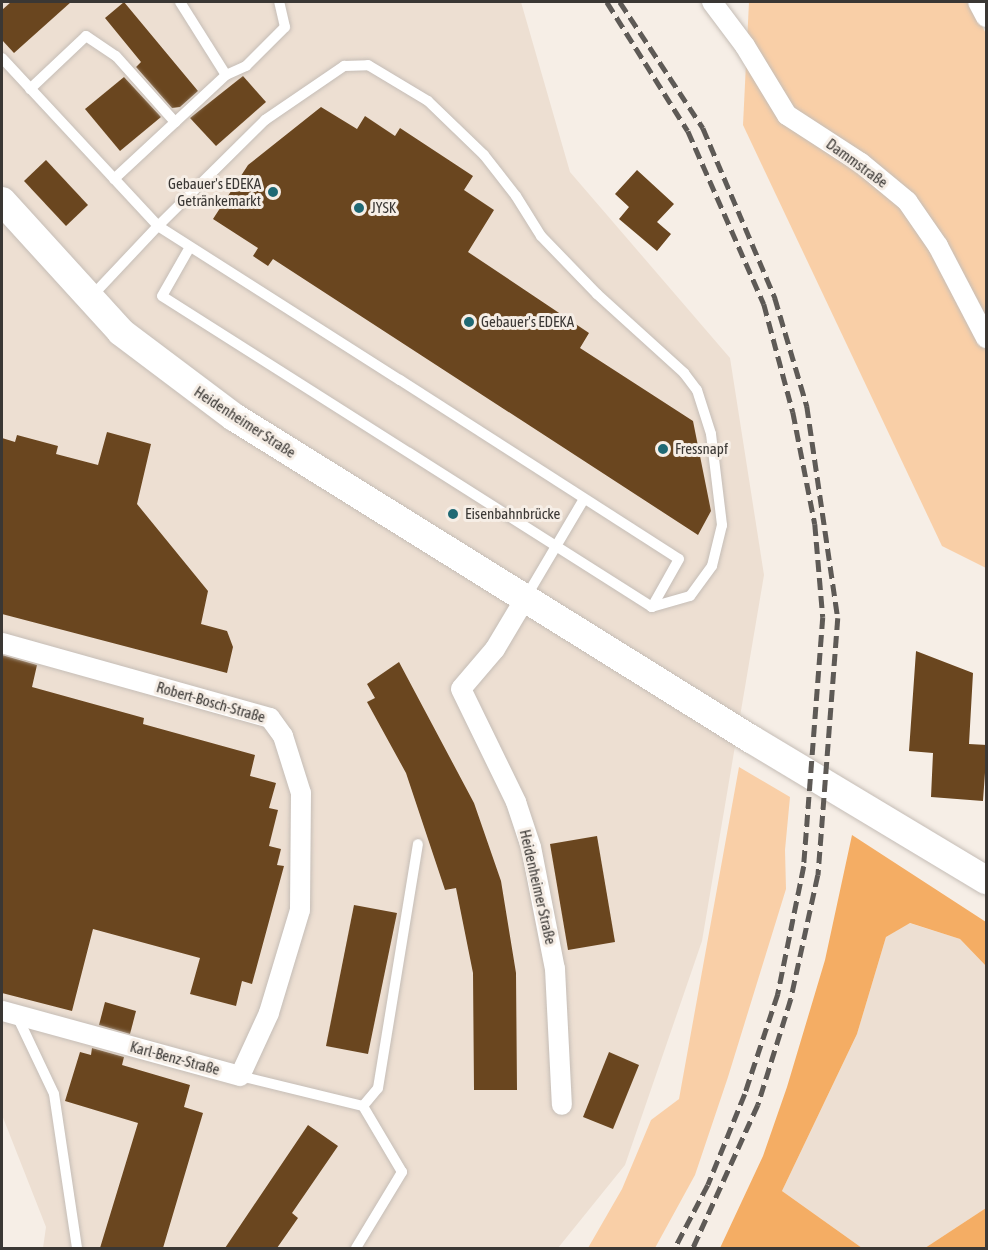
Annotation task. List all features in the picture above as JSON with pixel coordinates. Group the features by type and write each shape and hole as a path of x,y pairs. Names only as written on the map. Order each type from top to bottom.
{"main road":[{"name":"Heidenheimer Straße","path":"2,201 88,300 164,367 234,417 751,739 987,880"}],"street":[{"name":"Dammstraße","path":"712,2 745,46 787,115 861,163 907,201 938,246 987,338"},
{"path":"978,2 987,17"},
{"name":"Heidenheimer Straße","path":"526,597 495,650 461,689 516,802 531,847 555,969 562,1105"},
{"name":"Robert-Bosch-Straße","path":"2,643 270,718 283,736 302,793 300,910 282,972"},
{"name":"Karl-Benz-Straße","path":"9,1013 240,1076 269,1014 282,972"}],"lane":[{"path":"180,2 226,75"},
{"path":"114,179 226,75 246,66 285,27 279,2"},
{"path":"30,89 86,36 116,56 175,122"},
{"path":"2,58 158,226 679,559 652,607"},
{"path":"88,300 158,226 266,120 344,66 368,65 428,101 484,155 516,195 541,236 697,390 711,434 722,525 712,566 690,596 652,607 556,549 162,296 190,247"},
{"path":"526,597 584,499"},
{"path":"363,1106 378,1088 418,844"},
{"path":"9,1013 54,1094 77,1248"},
{"path":"240,1076 363,1106 402,1172 356,1248"}],"shaded area":[{"path":"2,2 521,2 570,172 730,358 764,575 702,941 625,1165 558,1248 43,1248 46,1227 2,1115"},
{"path":"749,2 971,2 986,34 986,568 942,546 743,125"},
{"path":"739,767 790,797 785,850 786,889 728,1077 695,1175 655,1248 588,1248 622,1189 651,1120 679,1099"},
{"path":"852,835 986,922 986,966 960,939 910,923 886,937 857,1034 782,1191 862,1248 720,1248 763,1156 787,1087 825,960"},
{"path":"909,923 960,939 986,966 986,1208 925,1248 862,1248 782,1191 857,1034 886,937"},
{"path":"986,1208 986,1248 925,1248"}],"building":[{"path":"11,2 71,2 14,53 2,40 2,10"},
{"path":"124,2 198,91 180,107 172,108 136,67 141,62 105,18"},
{"path":"243,76 266,102 216,146 190,118"},
{"path":"124,77 161,117 120,151 85,109"},
{"path":"321,107 357,129 365,116 395,136 400,128 473,176 464,190 494,210 468,252 589,333 580,348 693,421 711,511 698,535 273,259 268,266 253,256 258,248 213,219 248,165"},
{"path":"46,160 88,205 66,226 24,181"},
{"path":"637,170 674,204 657,222 671,234 657,251 619,219 629,207 615,194"},
{"path":"107,432 151,444 137,504 208,591 201,624 227,631 233,647 227,673 2,614 2,438 15,442 17,435 58,446 56,454 98,465"},
{"path":"916,651 973,673 969,744 987,745 983,801 931,797 933,753 909,751"},
{"path":"2,655 37,665 32,687 144,718 143,724 255,755 250,776 276,783 269,808 278,810 269,846 281,849 277,865 284,866 252,984 242,981 236,1006 190,994 200,958 93,929 72,1011 2,993"},
{"path":"399,662 474,803 501,881 516,973 517,1090 474,1090 473,973 456,888 445,890 406,773 367,702 375,698 367,684"},
{"path":"597,836 615,942 568,950 550,844"},
{"path":"354,905 397,913 368,1054 326,1046"},
{"path":"105,1002 136,1011 130,1034 99,1025"},
{"path":"92,1048 124,1057 122,1065 190,1085 184,1107 203,1113 163,1248 100,1248 138,1123 65,1101 80,1052 91,1055"},
{"path":"609,1052 639,1065 613,1129 583,1117"},
{"path":"308,1125 338,1146 292,1213 298,1218 277,1248 225,1248"}],"railway":[{"path":"607,2 688,131 764,304 793,412 815,524 823,617 804,866 778,994 745,1094 708,1185 675,1248"},
{"path":"620,2 703,128 775,298 807,406 838,618 818,875 791,999 758,1105 693,1248"}],"place":[{"name":"Gebauer's EDEKA Getränkemarkt","path":"273,192"},
{"name":"JYSK","path":"359,208"},
{"name":"Gebauer's EDEKA","path":"469,322"},
{"name":"Fressnapf","path":"663,449"},
{"name":"Eisenbahnbrücke","path":"453,514"}]}
